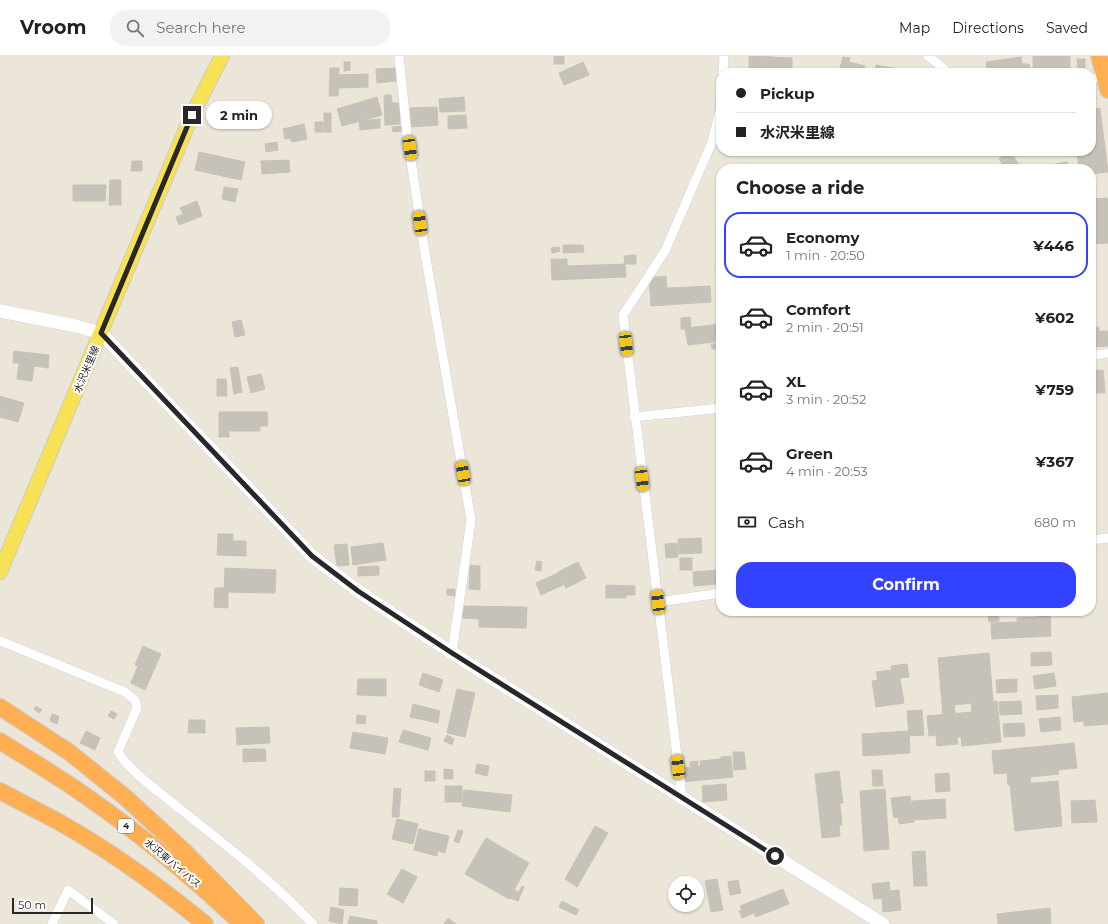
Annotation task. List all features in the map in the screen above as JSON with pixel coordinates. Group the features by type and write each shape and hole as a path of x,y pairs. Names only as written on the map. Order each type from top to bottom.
{"highway":[{"path":"1100,56 1101,82"},
{"path":"0,707 69,752 124,797 186,853 256,924"},
{"name":"水沢東バイパス","path":"0,742 90,799 153,846 242,924"},
{"path":"0,791 57,821 124,863 205,924"}],"main road":[{"name":"水沢米里線","path":"0,572 192,115 222,56"}],"street":[{"path":"399,56 407,134 425,253 471,520 452,653"},
{"path":"723,68 724,56"},
{"path":"928,56 943,68"},
{"path":"682,796 634,417 623,315 665,251 712,142 716,126"},
{"path":"0,311 76,326 101,333 312,556 358,591 452,653 682,796 883,924"},
{"path":"1096,355 1108,354"},
{"path":"634,417 716,409"},
{"path":"1096,539 1108,538"},
{"path":"658,602 716,594"},
{"path":"0,641 125,692 135,700 137,708 118,752 122,759 143,779 260,875 310,923"},
{"path":"52,924 68,890 114,924"}],"building":[{"path":"554,56 564,56 564,64 554,64"},
{"path":"749,56 792,58 792,68 749,68"},
{"path":"1033,56 1070,56 1070,68 1033,68"},
{"path":"843,57 850,58 849,62 865,66 864,68 840,68"},
{"path":"1021,57 1022,64 1029,64 1029,68 987,68 986,62"},
{"path":"1077,59 1085,59 1085,68 1078,68"},
{"path":"344,62 350,62 350,70 344,71"},
{"path":"583,62 589,75 564,85 559,73"},
{"path":"876,65 893,68 876,68"},
{"path":"330,68 339,68 338,96 329,96"},
{"path":"396,68 397,81 377,83 376,69"},
{"path":"368,74 368,87 339,88 339,75"},
{"path":"384,95 391,95 392,103 399,103 400,124 385,125"},
{"path":"377,97 382,115 342,126 337,109"},
{"path":"464,97 465,111 440,112 439,99"},
{"path":"437,107 438,125 411,127 410,108"},
{"path":"1096,108 1100,108 1108,172 1096,173 1096,164 1078,164 1078,156 1096,156"},
{"path":"324,113 331,113 331,132 324,132"},
{"path":"466,115 467,128 448,129 448,116"},
{"path":"380,119 380,128 360,130 359,121"},
{"path":"315,122 323,122 323,132 315,132"},
{"path":"304,124 307,139 292,142 290,138 285,139 283,129"},
{"path":"401,126 402,131 393,132 392,127"},
{"path":"277,142 278,150 266,152 265,144"},
{"path":"199,152 245,162 241,180 195,170"},
{"path":"1003,156 1013,156 1019,164 1002,164 999,159"},
{"path":"289,160 290,172 262,174 261,161"},
{"path":"132,161 142,161 142,171 131,171"},
{"path":"1067,162 1067,164 1055,164"},
{"path":"110,180 121,180 121,205 109,205"},
{"path":"73,185 106,185 105,201 73,201"},
{"path":"224,187 238,189 235,202 222,199"},
{"path":"1107,198 1108,201 1108,243 1096,244 1096,199"},
{"path":"197,201 202,216 179,225 176,217 183,214 180,208"},
{"path":"563,245 583,245 584,252 563,253"},
{"path":"559,247 560,251 552,253 551,248"},
{"path":"636,255 636,264 625,264 624,256"},
{"path":"551,259 567,259 567,266 625,264 626,277 552,280"},
{"path":"666,276 667,289 650,291 648,278"},
{"path":"710,286 711,302 651,306 650,289"},
{"path":"690,317 691,329 681,329 681,318"},
{"path":"241,320 245,335 235,337 232,322"},
{"path":"716,325 716,342 688,345 685,328"},
{"path":"1096,327 1099,327 1099,336 1096,336"},
{"path":"1099,331 1108,331 1108,346 1096,347 1096,336 1100,336"},
{"path":"711,344 716,344 716,349 712,349"},
{"path":"14,351 49,355 48,368 34,366 32,381 17,379 19,363 13,363"},
{"path":"238,367 242,392 234,394 230,368"},
{"path":"1103,370 1105,393 1096,393 1096,371"},
{"path":"261,374 265,389 251,393 247,377"},
{"path":"217,379 226,379 227,396 217,396"},
{"path":"0,396 10,399 3,418 0,417"},
{"path":"10,399 24,403 18,422 4,418"},
{"path":"219,412 267,412 268,426 260,426 260,431 229,431 229,437 219,437"},
{"path":"218,534 233,534 233,541 246,541 246,556 217,555"},
{"path":"701,538 702,553 679,554 678,539"},
{"path":"383,543 386,560 353,565 351,547"},
{"path":"677,543 678,557 666,558 665,544"},
{"path":"347,544 349,565 337,566 334,545"},
{"path":"680,558 692,558 692,570 680,570"},
{"path":"537,561 542,562 541,571 535,570"},
{"path":"578,562 586,578 566,588 558,572"},
{"path":"470,565 480,566 480,590 469,589"},
{"path":"379,566 379,575 358,576 358,567"},
{"path":"225,568 276,570 275,593 224,592"},
{"path":"716,570 716,584 694,586 693,572"},
{"path":"558,573 563,585 541,595 536,583"},
{"path":"606,585 635,586 635,595 626,595 626,598 606,598"},
{"path":"215,588 228,588 228,608 214,607"},
{"path":"447,589 455,589 455,596 447,595"},
{"path":"462,606 527,607 526,628 479,627 479,619 461,618"},
{"path":"988,616 998,616 999,621 989,622"},
{"path":"1050,616 1051,636 992,639 991,623 1017,622 1017,618"},
{"path":"143,646 161,654 145,690 131,683 138,666 135,665"},
{"path":"1051,652 1052,665 1031,666 1031,653"},
{"path":"989,653 993,701 954,705 955,713 943,715 938,658"},
{"path":"907,664 909,677 900,678 904,703 876,707 872,681 878,680 876,672 892,670 891,666"},
{"path":"423,673 443,680 439,692 419,685"},
{"path":"1054,673 1056,686 1035,689 1033,676"},
{"path":"358,679 386,679 386,696 357,695"},
{"path":"1017,679 1017,692 997,693 996,680"},
{"path":"457,689 475,693 465,737 447,733"},
{"path":"1108,693 1108,724 1084,726 1084,721 1074,722 1072,697"},
{"path":"1058,695 1058,708 1037,710 1036,696"},
{"path":"997,701 1001,742 962,746 961,737 957,737 958,744 937,746 936,735 929,736 927,716 972,712 971,704"},
{"path":"1021,701 1022,714 1000,715 999,702"},
{"path":"413,704 440,711 438,723 410,717"},
{"path":"36,706 42,710 39,713 34,709"},
{"path":"922,710 924,735 909,736 907,711"},
{"path":"111,711 117,714 114,719 108,716"},
{"path":"52,714 59,716 57,724 50,721"},
{"path":"357,715 366,716 365,724 356,723"},
{"path":"1060,717 1061,730 1041,732 1039,719"},
{"path":"189,720 205,720 205,733 188,733"},
{"path":"1024,723 1025,736 1004,737 1003,724"},
{"path":"269,727 270,743 237,745 236,728"},
{"path":"403,730 431,738 428,750 399,742"},
{"path":"86,731 100,738 95,750 80,743"},
{"path":"909,731 910,753 863,756 862,734"},
{"path":"353,732 388,738 385,754 350,748"},
{"path":"447,735 454,739 452,745 444,741"},
{"path":"1074,743 1077,768 1058,770 1059,774 1030,777 1031,783 1008,785 1007,773 994,774 992,751"},
{"path":"243,749 265,749 266,761 243,762"},
{"path":"733,752 744,752 746,769 734,770"},
{"path":"731,756 733,777 681,782 680,768 701,766 700,761 721,759 721,757"},
{"path":"698,761 698,766 690,766 690,762"},
{"path":"477,764 489,766 487,776 475,773"},
{"path":"444,769 453,770 453,779 444,779"},
{"path":"872,770 882,770 883,786 873,786"},
{"path":"425,771 435,771 435,781 425,781"},
{"path":"839,771 843,803 840,803 842,825 839,825 840,836 822,838 815,774"},
{"path":"949,773 950,791 936,792 935,774"},
{"path":"1058,781 1062,826 1015,831 1010,785"},
{"path":"726,784 727,800 703,802 702,786"},
{"path":"445,786 462,786 462,802 445,802"},
{"path":"394,788 401,789 399,817 392,817"},
{"path":"885,789 889,849 864,851 860,791"},
{"path":"464,790 512,795 510,812 462,806"},
{"path":"910,796 914,822 899,824 898,817 894,818 891,798"},
{"path":"945,799 946,818 913,820 912,801"},
{"path":"1095,800 1097,822 1072,823 1071,801"},
{"path":"397,819 418,824 413,844 392,839"},
{"path":"595,826 608,833 577,887 565,879"},
{"path":"419,829 449,836 445,853 438,851 437,856 414,850"},
{"path":"458,830 463,831 459,843 454,841"},
{"path":"486,838 529,863 509,899 465,874"},
{"path":"925,851 927,886 914,886 912,852"},
{"path":"402,869 417,877 403,903 387,894"},
{"path":"717,879 723,910 711,912 705,881"},
{"path":"738,880 741,893 730,895 728,882"},
{"path":"889,882 890,891 899,890 901,910 883,912 882,898 874,899 872,884"},
{"path":"522,886 524,887 518,901 510,898 514,890 519,892"},
{"path":"340,888 358,889 357,906 339,905"},
{"path":"783,889 789,904 756,917 754,913 742,918 739,911 742,910 740,906"},
{"path":"562,901 579,910 576,915 559,907"},
{"path":"331,907 344,910 342,924 329,921"},
{"path":"1050,908 1051,924 998,924 997,914"},
{"path":"350,916 377,921 377,924 348,924"},
{"path":"448,918 456,924 444,924"}],"route":[{"path":"192,115 101,333 312,556 358,591 452,653 682,796 775,856"}]}
